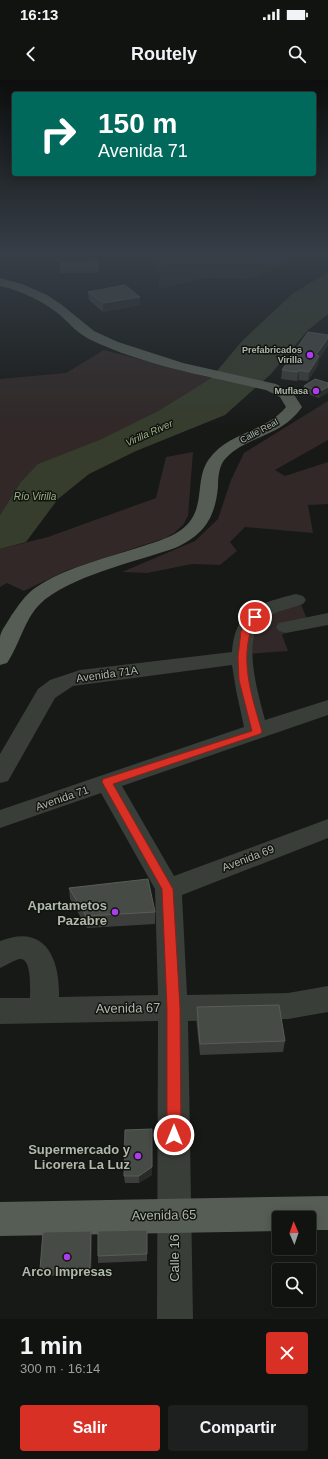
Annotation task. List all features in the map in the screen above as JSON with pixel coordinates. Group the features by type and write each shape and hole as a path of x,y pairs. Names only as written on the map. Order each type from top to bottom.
{"main road":[{"name":"Calle Real","path":"0,658 15,626 34,598 56,584 92,569 178,539 193,528 205,515 208,507 213,466 221,454 233,445 279,422 291,412 294,407 292,401 283,392 271,387 139,354 91,336 63,313"},
{"name":"Avenida 65","path":"0,1218 328,1213"}],"street":[{"path":"257,732 243,680 242,657 246,631 255,617 262,612 296,600"},
{"path":"286,627 328,619"},
{"name":"Avenida 71A","path":"0,775 46,694 54,686 66,680 242,657"},
{"name":"Avenida 71","path":"0,819 328,707"},
{"name":"Calle 16","path":"107,782 168,889 174,1008 174,1319"},
{"name":"Avenida 69","path":"168,889 328,828"},
{"path":"0,956 7,949 28,947 34,950 39,957 45,978 44,1010"},
{"name":"Avenida 67","path":"0,1011 288,1006 328,999"}],"shaded area":[{"path":"104,350 211,378 158,411 20,483 0,515 0,379 66,373"},
{"path":"328,401 328,440 275,470 285,476 328,462 328,504 308,505 313,533 245,527 230,542 237,551 220,565 192,564 147,573 122,572 195,541 218,519 231,480 244,453"},
{"path":"193,452 188,516 183,525 174,533 165,538 65,571 24,591 7,583 0,587 0,549 48,537 156,498 166,457"},
{"path":"300,602 307,619 282,635 288,651 249,654 250,639 261,619"}],"water":[{"name":"Río Virilla","path":"272,313 328,313 307,331 271,374 225,415 136,451 89,474 58,499 26,542 0,549 0,515 20,483 38,464 102,439 158,411 211,378 242,341"}],"building":[{"name":"Prefabricados Virilla","path":"308,332 328,335 328,338 316,355 319,356 309,372 299,370 298,372 282,370"},
{"path":"315,379 328,383 328,387 320,391 304,386"},
{"path":"148,879 155,912 86,916 69,888"},
{"path":"279,1005 285,1041 200,1044 197,1007"},
{"name":"Supermercado y Licorera La Luz","path":"152,1129 152,1167 139,1176 124,1176 125,1130"},
{"path":"147,1230 147,1254 98,1256 98,1231"},
{"name":"Arco Impresas","path":"91,1231 90,1268 40,1269 43,1232"}],"place":[{"name":"Prefabricados Virilla","path":"310,355"},
{"name":"Muflasa","path":"316,391"},
{"name":"Apartametos Pazabre","path":"115,912"},
{"name":"Supermercado y Licorera La Luz","path":"138,1156"},
{"name":"Arco Impresas","path":"67,1257"}],"route":[{"path":"174,1135 174,1008 168,889 107,782 257,732 243,680 242,657 246,631 255,617"}],"water label":[{"name":"Virilla River","path":"149,433"}]}
